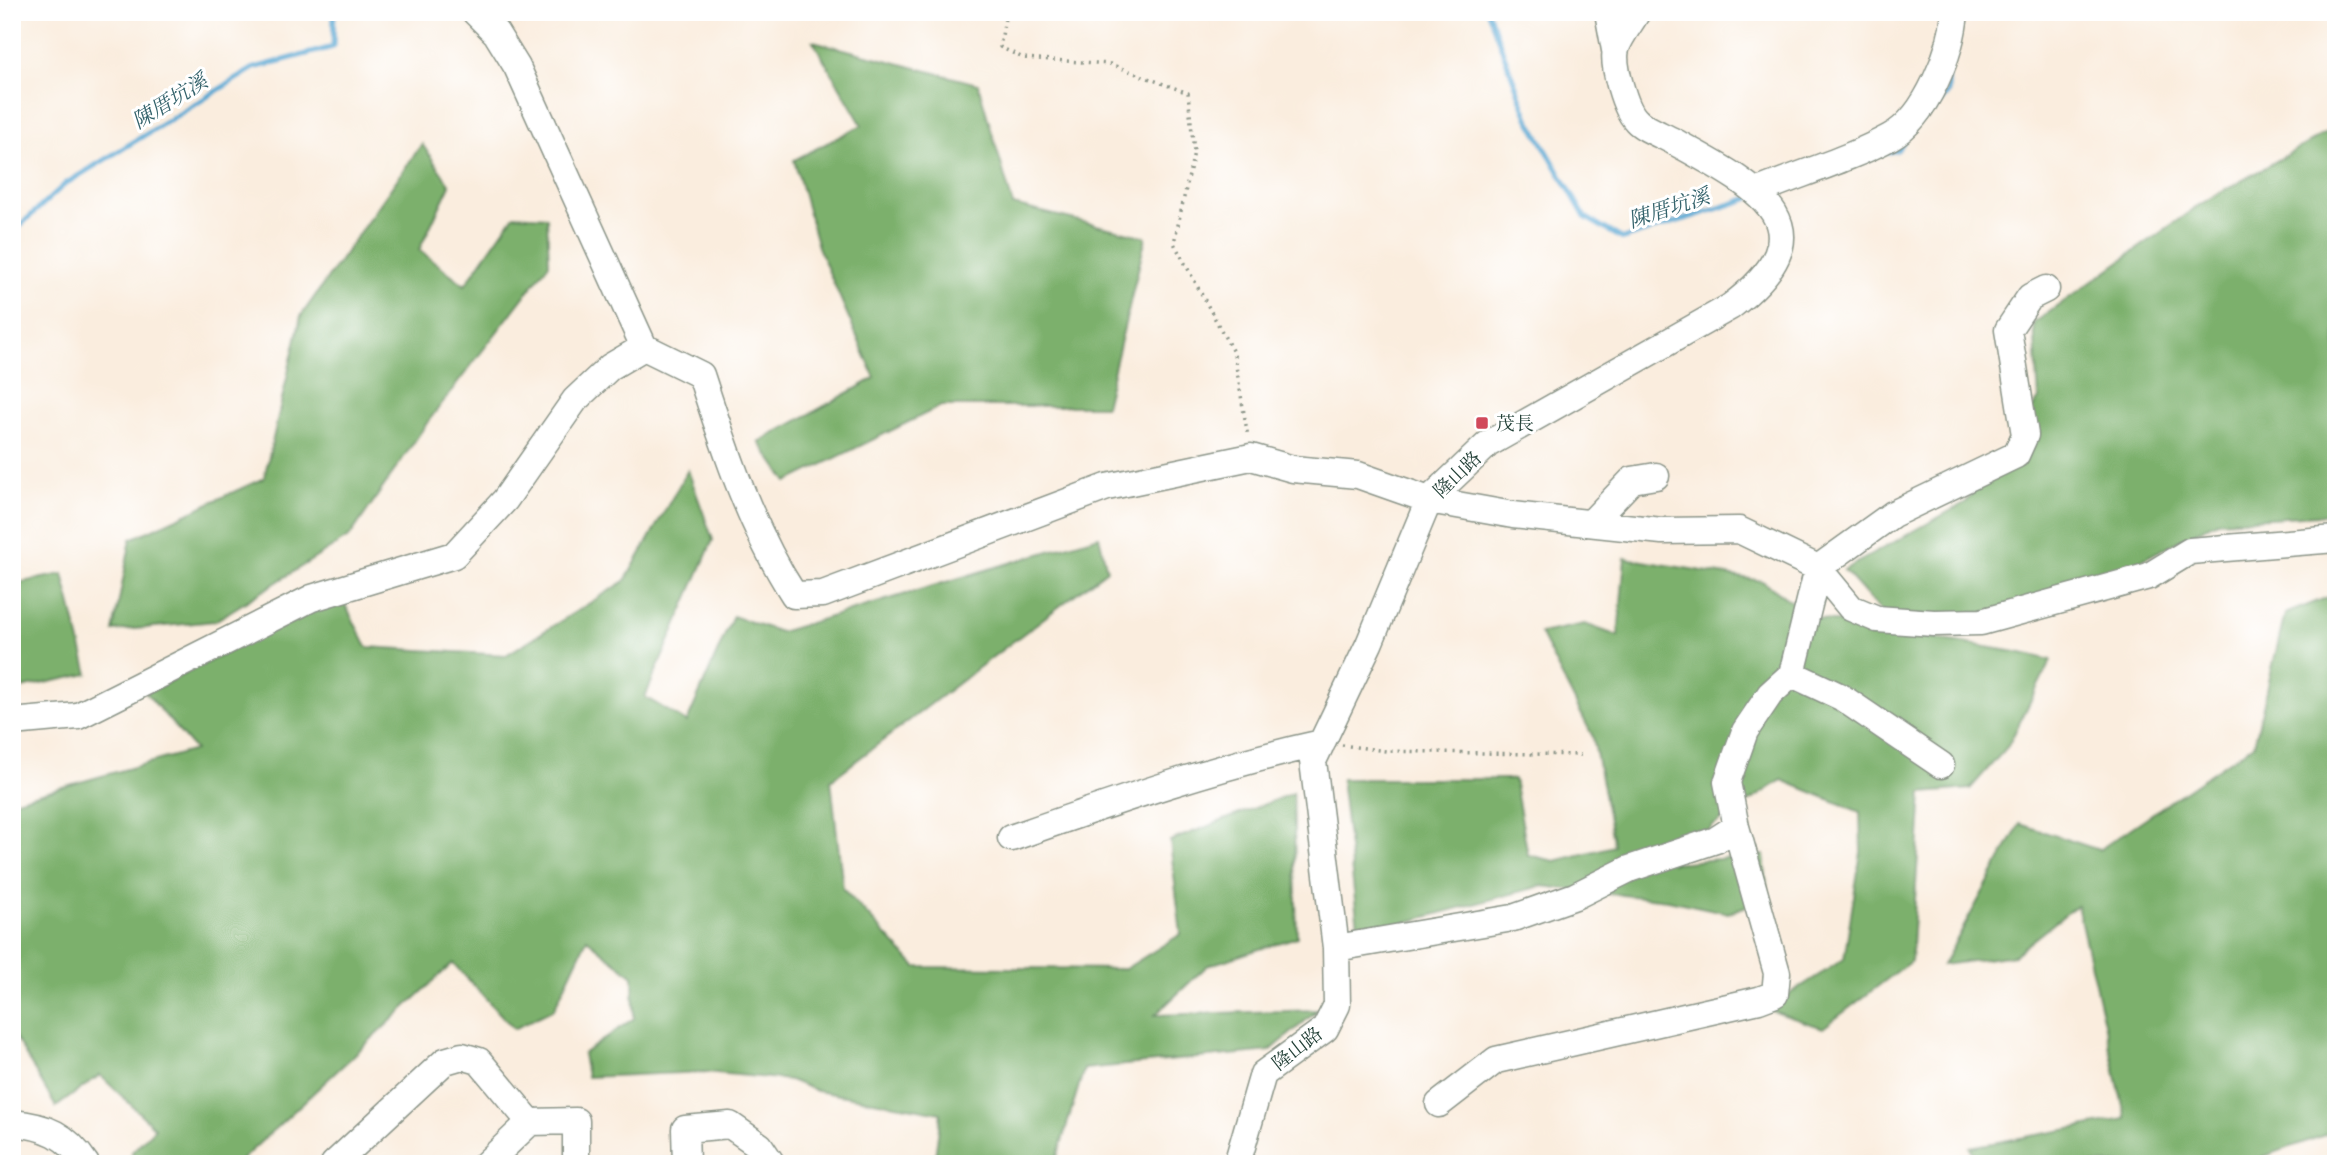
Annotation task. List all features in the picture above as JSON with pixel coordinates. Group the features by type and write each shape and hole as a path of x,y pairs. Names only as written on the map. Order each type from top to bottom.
{"street":[{"path":"475,12 496,33 517,67 644,347 701,375 721,436 771,555 794,595 823,594 1107,487 1251,457 1293,469 1358,475 1429,500 1513,515 1662,531 1739,530 1818,568 1851,608 1877,618 1934,623 1981,622 2149,576 2190,551 2336,539"},
{"name":"隆山路","path":"1237,1164 1263,1074 1325,1029 1337,1005 1336,948 1313,761 1369,644 1429,500 1488,444 1730,307 1758,287 1778,257 1780,222 1759,194 1716,165 1636,121 1621,94 1608,12"},
{"path":"1615,50 1637,12"},
{"path":"1759,194 1892,136 1920,109 1952,41 1955,12"},
{"path":"1439,1104 1496,1060 1759,1000 1775,994 1777,973 1736,827 1727,782 1745,731 1770,694 1792,674 1818,568 1893,514 2016,455 2025,435 2008,330 2030,297 2046,289"},
{"path":"12,722 78,716 312,598 454,555 505,500 575,400 610,366 644,347"},
{"path":"1591,523 1632,480 1656,477"},
{"path":"1792,674 1841,697 1941,765"},
{"path":"1012,838 1158,787 1269,754 1322,743"},
{"path":"1336,948 1513,918 1575,895 1629,869 1716,841 1736,827"},
{"path":"334,1164 445,1061 463,1056 479,1060 530,1122"},
{"path":"486,1164 530,1122 576,1121 576,1164"},
{"path":"12,1123 29,1125 71,1141 86,1164"},
{"path":"686,1164 685,1129 730,1125 760,1146 772,1164"}],"path":[{"path":"1006,12 1000,47 1023,58 1110,65 1188,93 1194,152 1174,243 1234,354 1251,457"},
{"path":"1322,743 1386,751 1581,755"}],"green space":[{"path":"813,41 978,84 1013,205 1146,237 1105,406 941,406 787,482 759,442 875,378 818,247 794,160 862,125"},
{"path":"2336,127 2336,514 2217,521 2045,610 1886,617 1844,570 1966,502 2039,399 2034,323 2199,205"},
{"path":"422,144 450,185 419,250 465,285 514,215 547,217 549,264 427,423 350,536 215,621 113,631 131,539 264,478 301,316"},
{"path":"688,470 713,540 645,697 687,722 733,616 780,632 1099,536 1107,570 831,780 843,889 916,967 1125,969 1181,934 1170,841 1293,793 1297,937 1207,966 1155,1015 1318,1010 1270,1051 1084,1069 1055,1164 934,1164 941,1113 817,1091 790,1080 705,1072 587,1077 583,1054 634,1018 633,976 587,939 554,1009 514,1029 453,963 237,1164 141,1164 131,1153 155,1128 100,1075 56,1107 12,1032 12,801 195,750 146,693 340,595 367,647 506,655 625,581"},
{"path":"1625,558 1762,581 1815,618 2051,660 2008,746 1970,789 1922,793 1911,961 1823,1028 1766,1009 1844,959 1861,852 1860,812 1782,780 1714,825 1673,863 1764,855 1768,898 1728,913 1668,900 1541,886 1359,935 1341,779 1514,779 1528,855 1555,861 1614,846 1593,737 1540,633 1585,624 1618,636"},
{"path":"63,574 88,674 12,690 12,584"},
{"path":"2336,594 2336,1131 2243,1164 1979,1164 1970,1147 2126,1119 2077,905 2014,955 1943,965 2020,824 2099,850 2254,744 2285,614"}],"waterway":[{"name":"陳厝坑溪","path":"12,233 65,184 254,68 333,47 334,12"},
{"name":"陳厝坑溪","path":"1488,12 1528,118 1585,217 1623,239 1750,198"},
{"name":"陳厝坑溪","path":"1934,110 1948,92 1948,79"},
{"name":"陳厝坑溪","path":"1885,153 1897,150 1903,143"}],"place":[{"name":"茂長","path":"1482,423"}]}
